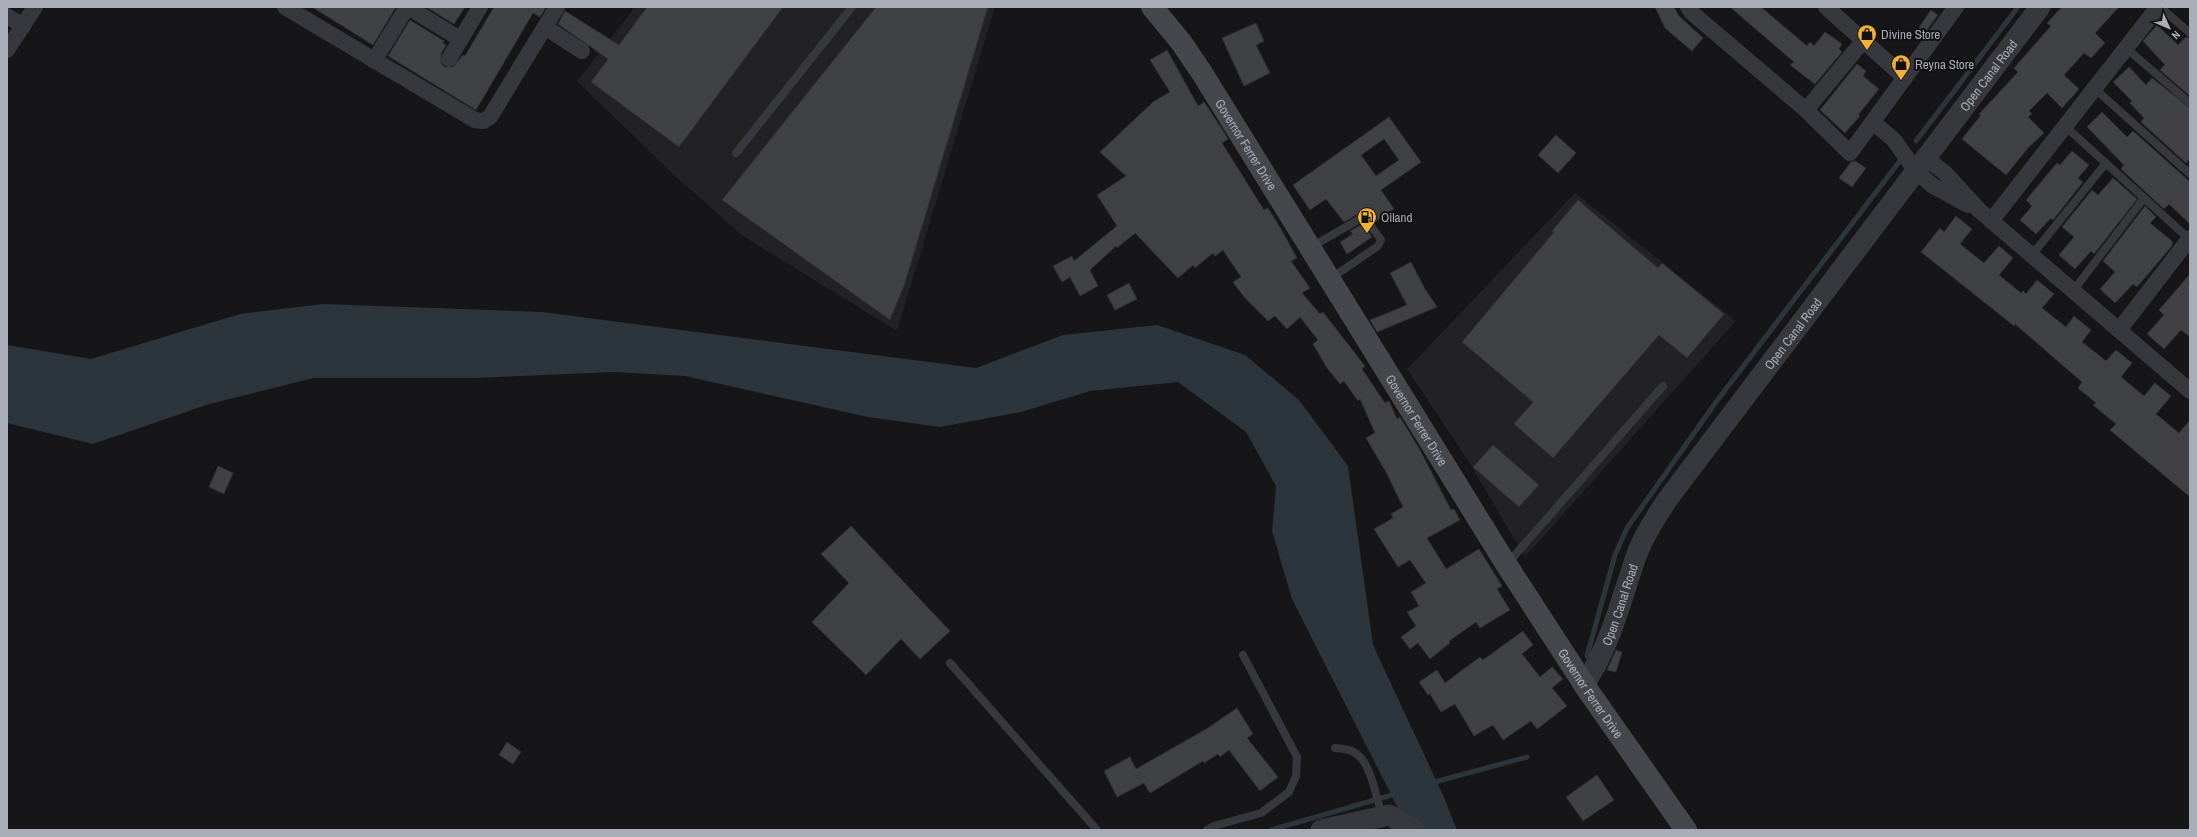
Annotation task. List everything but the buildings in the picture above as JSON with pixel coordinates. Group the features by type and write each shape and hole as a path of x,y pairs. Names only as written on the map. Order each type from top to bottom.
{"main road":[{"name":"Governor Ferrer Drive","path":"1155,8 1202,73 1506,564 1585,683 1589,692 1686,830"}],"street":[{"path":"7,50 35,7"},
{"path":"285,7 475,120 483,121 490,117 557,7"},
{"path":"374,60 408,7 460,39"},
{"path":"449,59 480,7"},
{"path":"1688,7 1691,12 1806,110 1850,153 1956,7"},
{"path":"1826,7 1905,78"},
{"name":"Open Canal Road","path":"1585,683 1599,661 1609,640 1638,552 1667,500 2040,7"},
{"path":"1986,216 2065,126 2159,7"},
{"path":"7,16 23,26"},
{"path":"545,27 582,51"},
{"path":"1806,110 1864,40"},
{"path":"1873,122 1921,164 1945,173 1986,216 2190,391"},
{"path":"2119,330 2190,238"},
{"path":"1321,830 1382,815 1389,815 1414,830"}],"lane":[{"path":"736,153 852,7"},
{"path":"2159,7 2190,33"},
{"path":"2126,48 2190,103"},
{"path":"2094,88 2190,174"},
{"path":"2065,126 2190,238"},
{"path":"2032,255 2106,163"},
{"path":"2073,290 2144,198"},
{"path":"1309,248 1358,220 1367,220 1380,240 1378,246 1329,280"},
{"path":"1506,564 1663,386"},
{"path":"1206,830 1214,826 1261,813 1289,792 1296,776 1297,757 1243,655"},
{"path":"950,663 1097,830"},
{"path":"1336,748 1349,750 1360,756 1367,768 1382,815"}],"shaded area":[{"path":"635,7 995,7 897,331 743,236 675,176 577,81"},
{"path":"1575,193 1736,321 1525,557 1470,464 1407,369"},
{"path":"323,304 542,312 976,368 1063,335 1157,325 1245,355 1299,400 1348,466 1373,645 1443,795 1457,830 1409,830 1292,599 1272,531 1276,486 1246,432 1178,382 1090,391 1021,412 940,427 868,417 685,376 614,372 472,378 313,378 209,404 93,444 7,423 7,345 91,359 240,314"}],"waterway":[{"path":"1916,141 2018,7"},
{"path":"1587,656 1615,555 1627,528 1716,402 1899,162"},
{"path":"1431,783 1527,757"},
{"path":"1271,830 1399,793"}],"place":[{"name":"Divine Store","path":"1867,51"},
{"name":"Reyna Store","path":"1901,81"},
{"name":"Oiland","path":"1367,234"}]}
